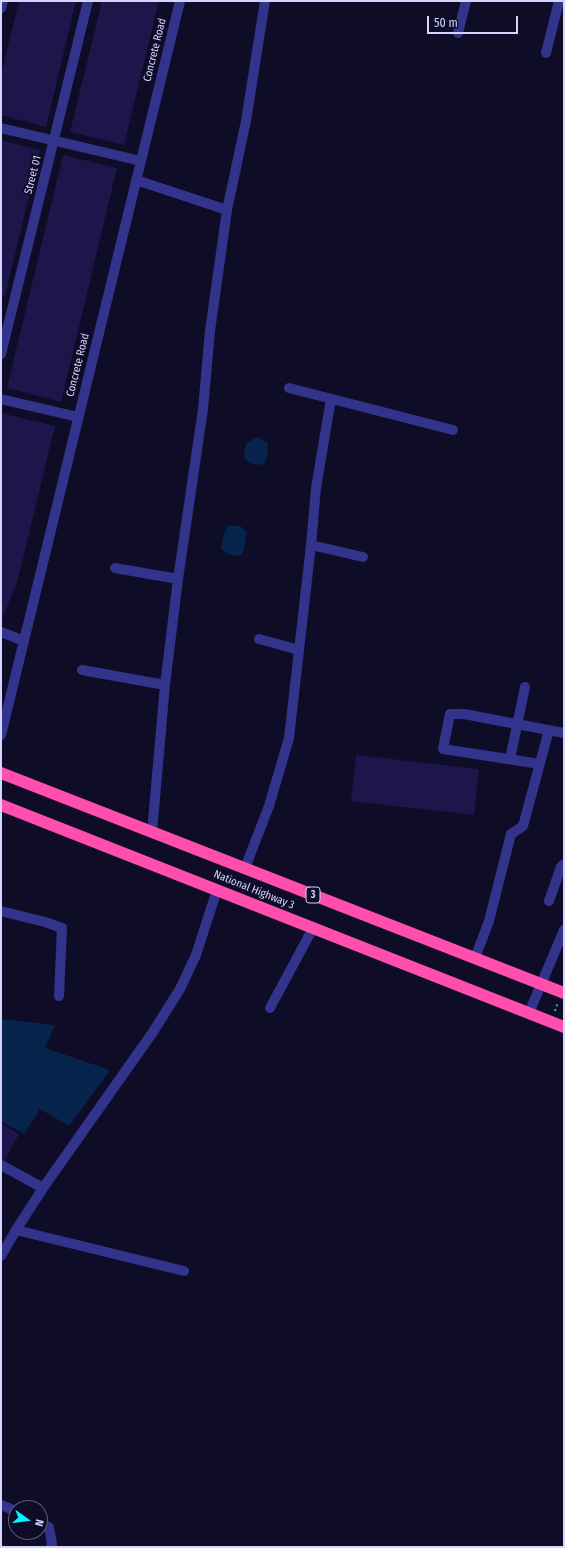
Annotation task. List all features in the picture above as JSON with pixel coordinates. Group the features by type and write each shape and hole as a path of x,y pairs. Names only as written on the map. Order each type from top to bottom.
{"highway":[{"name":"National Highway 3","path":"1,773 563,993"},
{"name":"National Highway 3","path":"1,805 564,1027"}],"street":[{"path":"1,8 3,1"},
{"name":"Street 01","path":"1,354 88,1"},
{"name":"Concrete Road","path":"2,730 180,1"},
{"path":"152,832 165,685 178,579 203,409 210,331 227,210 246,121 265,1"},
{"path":"458,33 466,1"},
{"path":"546,53 559,1"},
{"path":"1,128 140,161"},
{"path":"136,180 227,210"},
{"path":"289,388 453,430"},
{"path":"1,399 78,417"},
{"path":"245,868 269,806 289,738 316,488 331,399"},
{"path":"311,544 363,557"},
{"path":"115,568 178,579"},
{"path":"1,632 24,641"},
{"path":"259,639 299,650"},
{"path":"82,670 165,685"},
{"path":"510,759 525,687"},
{"path":"540,764 443,749 450,714 464,714 564,733"},
{"path":"475,958 489,921 511,834 523,826 549,730"},
{"path":"549,901 561,867 564,864"},
{"path":"1,1256 43,1188 153,1032 180,989 196,955 217,890"},
{"path":"1,911 45,922 62,928 59,996"},
{"path":"270,1008 313,928"},
{"path":"529,1013 564,930"},
{"path":"1,1165 43,1188"},
{"path":"16,1230 184,1271"},
{"path":"48,1526 51,1547"}],"path":[{"path":"551,1022 563,993"}],"water":[{"path":"257,437 268,443 267,457 264,464 256,465 245,460 244,456 246,443"},
{"path":"228,525 240,526 247,532 243,553 240,556 231,555 221,548 223,537"},
{"path":"1,1019 55,1025 45,1048 110,1070 69,1126 40,1109 24,1134 1,1121"}],"building":[{"path":"19,1 76,1 46,127 1,115 1,75"},
{"path":"102,1 159,1 124,145 70,132"},
{"path":"1,140 40,150 5,296 1,295"},
{"path":"63,155 117,168 61,402 7,388"},
{"path":"1,413 55,426 17,583 1,621"},
{"path":"356,755 479,769 474,815 351,801"},
{"path":"1,1123 19,1134 5,1160 1,1159"}]}
